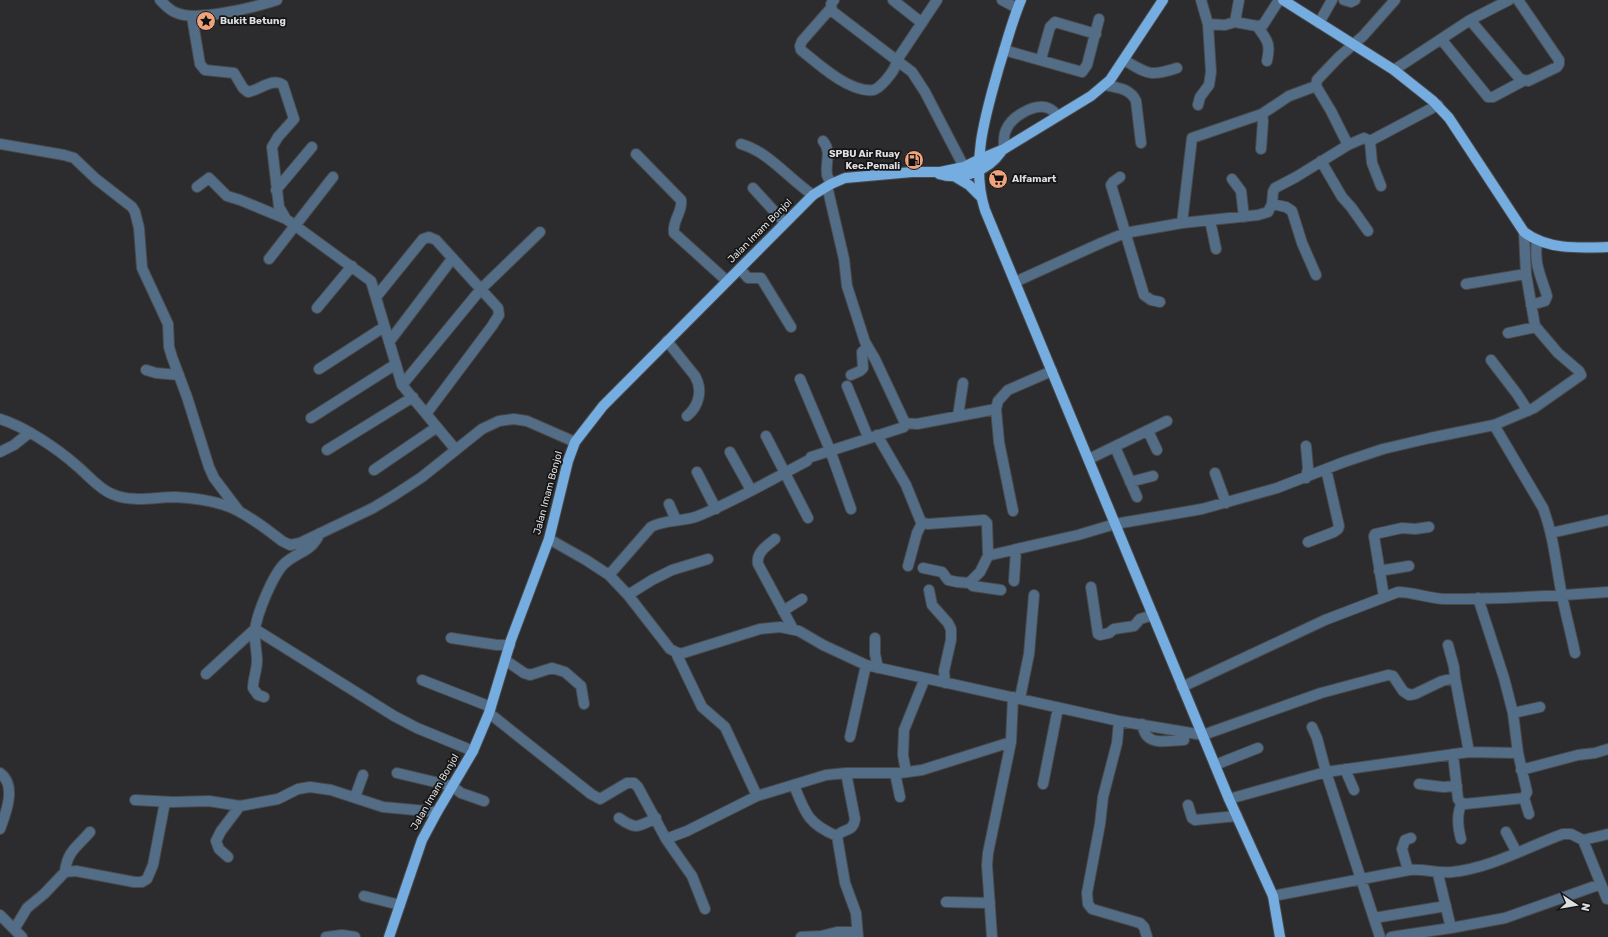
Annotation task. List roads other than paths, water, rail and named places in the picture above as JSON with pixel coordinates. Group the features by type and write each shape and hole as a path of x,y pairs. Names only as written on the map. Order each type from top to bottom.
{"main road":[{"path":"979,171 995,159 1003,150 1091,96 1105,85 1115,74 1163,0"},
{"path":"1283,0 1394,70 1438,105 1449,118 1524,232 1537,240 1561,246 1608,247"},
{"path":"1019,4 1004,50 985,118 979,171 981,197 1182,687 1229,799 1273,896 1280,937"},
{"name":"Jalan Imam Bonjol","path":"389,937 414,858 437,812 473,751 490,710 510,645 549,539 568,461 575,442 586,426 603,406 784,222 813,195 829,185 845,178 932,171 940,172 964,167 1003,150"},
{"name":"Jalan Imam Bonjol","path":"932,171 945,176 967,175 979,171"},
{"path":"954,176 969,185 981,197"}],"street":[{"path":"160,0 177,13 192,17 219,14 273,1"},
{"path":"893,0 922,23"},
{"path":"832,4 802,41 800,46 801,50 843,82 856,87 872,90 880,86 896,67 897,60 937,0"},
{"path":"1002,0 1019,4"},
{"path":"1198,105 1200,97 1209,85 1211,78 1208,24 1201,0"},
{"path":"1235,22 1239,0"},
{"path":"1208,24 1225,25 1235,22 1258,26 1263,25 1279,0"},
{"path":"1319,23 1332,0"},
{"path":"1344,0 1351,2 1355,0"},
{"path":"1348,145 1331,111 1316,86 1317,80 1363,36 1395,0"},
{"path":"1394,70 1470,20 1509,0"},
{"path":"1440,39 1490,98 1523,81 1528,81 1557,68 1559,62 1518,0"},
{"path":"832,4 832,11 912,72 964,167"},
{"path":"192,17 200,64 205,70 234,73 243,88 248,92 274,82 279,82 283,85 294,119 278,137 272,147 279,206 286,219"},
{"path":"1004,50 1041,59 1082,72 1086,65 1096,34 1099,19"},
{"path":"1470,20 1509,67 1523,81"},
{"path":"1041,59 1052,23 1055,22 1096,34"},
{"path":"1258,26 1269,44 1270,49 1267,61"},
{"path":"1124,60 1146,72 1154,74 1177,68"},
{"path":"1105,85 1125,90 1133,96 1136,101 1141,143"},
{"path":"1182,223 1192,138 1262,114 1289,96 1316,86"},
{"path":"1370,141 1438,105"},
{"path":"1003,150 1006,130 1013,120 1023,113 1043,107 1049,108 1058,116"},
{"path":"1261,150 1262,114"},
{"path":"1015,282 1101,243 1126,234 1182,223 1262,214 1270,210 1275,188 1348,145 1364,138 1370,141"},
{"path":"823,141 827,145 828,151 827,176 844,259 847,286 865,342 875,359 905,423"},
{"path":"1370,141 1372,163 1381,186"},
{"path":"0,144 52,152 74,158 96,179 132,207 135,212 139,228 142,268 168,324 169,347 209,467 214,478 239,511"},
{"path":"741,144 759,152 802,188 813,195"},
{"path":"276,190 312,147"},
{"path":"636,154 681,200 680,210 674,222 674,234 727,281"},
{"path":"1321,161 1342,197 1368,231"},
{"path":"269,259 333,177"},
{"path":"1120,177 1111,185 1144,295 1154,301 1160,302"},
{"path":"197,187 209,178 227,196 286,219 371,280 402,385 456,450"},
{"path":"1232,179 1241,191 1244,217"},
{"path":"753,188 784,222"},
{"path":"1272,204 1286,207 1292,211 1302,243 1316,275"},
{"path":"1210,220 1216,249"},
{"path":"402,385 481,289 540,232"},
{"path":"989,554 1078,535 1115,524 1178,514 1226,503 1277,488 1383,449 1494,425 1528,411 1581,375 1579,371 1558,353 1536,327 1526,274 1524,232"},
{"path":"376,297 423,239 429,237 436,240 498,308 499,315 426,414"},
{"path":"1531,305 1545,301 1547,296 1536,266 1535,258 1537,240"},
{"path":"389,342 452,259"},
{"path":"317,308 352,266"},
{"path":"740,268 748,278 761,278 791,327"},
{"path":"1466,284 1526,274"},
{"path":"319,369 384,327"},
{"path":"1508,333 1536,327"},
{"path":"667,341 695,376 700,388 695,407 686,416"},
{"path":"851,375 863,368 862,352 868,348"},
{"path":"1492,360 1528,411"},
{"path":"310,418 396,364"},
{"path":"146,370 156,373 178,375"},
{"path":"1013,512 998,442 996,409 998,401 1008,390 1052,371"},
{"path":"800,379 830,450 851,509"},
{"path":"958,416 963,382"},
{"path":"847,386 872,436 906,485 922,523 917,533 908,566"},
{"path":"327,450 413,397"},
{"path":"905,423 914,425 996,409"},
{"path":"0,419 16,425 29,433 76,465 104,490 113,495 135,499 191,498 207,501 239,511 290,545 300,543 373,508 422,477 482,429 499,421 514,419 538,425 575,442"},
{"path":"1089,459 1167,421"},
{"path":"609,575 651,527 658,523 696,517 716,509 809,459 830,450 904,427 905,423"},
{"path":"1494,425 1543,508 1551,533 1562,596 1575,653"},
{"path":"374,470 437,427"},
{"path":"1148,430 1157,450"},
{"path":"0,452 14,445 29,433"},
{"path":"766,436 808,518"},
{"path":"1306,446 1308,468 1306,478"},
{"path":"1115,447 1137,497"},
{"path":"730,452 751,490"},
{"path":"1308,542 1334,532 1339,526 1326,469"},
{"path":"697,472 716,509"},
{"path":"1215,473 1226,503"},
{"path":"1130,482 1153,476"},
{"path":"669,504 676,520"},
{"path":"922,523 928,524 984,520 987,523 989,554 980,572 969,583"},
{"path":"1551,533 1608,520"},
{"path":"1384,597 1374,536 1375,534 1402,528 1415,529 1429,527"},
{"path":"264,697 258,695 253,688 257,660 255,629 259,613 277,574 284,564 295,556 308,550 316,542 320,533"},
{"path":"549,539 609,575 628,595 670,649 676,652 685,653 768,627 793,629 866,665 1016,697 1058,708 1203,735 1321,693 1385,676 1393,676 1403,691 1412,695 1442,681 1455,678"},
{"path":"775,539 762,551 757,561 793,629"},
{"path":"1014,581 1016,549"},
{"path":"628,595 672,570 708,559"},
{"path":"1379,571 1409,566"},
{"path":"923,568 942,572 948,580 969,583 973,586 1001,590"},
{"path":"1091,588 1098,634 1100,636 1109,633 1114,629 1134,626 1140,619 1153,615"},
{"path":"929,590 932,606 948,623 951,629 951,640 944,671 946,682"},
{"path":"1182,687 1325,620 1398,592 1410,592 1444,599 1562,596 1608,592"},
{"path":"991,937 987,866 988,854 1011,742 1016,697 1029,654 1034,595"},
{"path":"1478,598 1504,678 1513,713 1521,770 1527,792 1524,798 1529,814"},
{"path":"783,611 802,599"},
{"path":"206,674 255,629"},
{"path":"255,629 394,716 417,728 473,751"},
{"path":"451,638 497,645 510,645"},
{"path":"875,638 875,654 878,668"},
{"path":"1448,645 1454,667 1469,752"},
{"path":"676,652 702,707 724,727 757,796"},
{"path":"505,660 524,673 530,675 552,668 565,672 581,686 584,704"},
{"path":"850,737 866,665"},
{"path":"906,772 903,749 904,730 925,678"},
{"path":"422,680 490,710 600,800 627,782 634,783 638,786 656,818 658,828 692,876 705,909"},
{"path":"1513,713 1540,707"},
{"path":"1043,784 1058,708"},
{"path":"1119,720 1117,743 1103,797 1100,824 1086,893 1087,900 1092,909 1140,923 1146,929 1147,937"},
{"path":"1142,724 1146,735 1152,740 1184,740"},
{"path":"1312,727 1318,738 1326,772 1380,937"},
{"path":"666,839 687,831 757,796 826,775 846,773 895,773 922,770 1011,742"},
{"path":"1215,764 1258,748"},
{"path":"1521,770 1578,755 1596,753 1608,749"},
{"path":"1229,799 1326,772 1469,752 1518,753"},
{"path":"1453,754 1458,799 1462,803"},
{"path":"1345,770 1354,790"},
{"path":"397,772 452,786 461,793 484,801"},
{"path":"0,773 8,781 9,787 4,818 0,829"},
{"path":"837,836 854,825 855,819 854,807 846,773"},
{"path":"895,773 900,797"},
{"path":"355,797 364,775"},
{"path":"1419,784 1443,787 1457,786"},
{"path":"794,785 805,812 818,828 837,836"},
{"path":"136,800 165,802 208,800 240,806 278,799 303,787 317,788 355,797 371,804 383,807 437,812"},
{"path":"1462,803 1524,798"},
{"path":"65,872 76,871 134,882 142,882 147,879 154,858 165,802"},
{"path":"1461,839 1458,830 1458,814 1462,803"},
{"path":"228,857 219,849 216,841 221,831 240,806"},
{"path":"1188,806 1192,818 1195,820 1237,816"},
{"path":"619,818 636,827 656,818"},
{"path":"15,928 26,908 44,894 65,872 68,857 71,852 90,832"},
{"path":"1506,832 1517,853"},
{"path":"1273,896 1408,870 1418,869 1438,874 1468,870 1517,853 1563,834 1571,834 1583,840 1608,834"},
{"path":"801,937 821,936 837,932 858,935 856,913 845,883 837,836"},
{"path":"1408,870 1402,849 1405,840 1411,838"},
{"path":"1583,840 1607,899"},
{"path":"1438,874 1451,928"},
{"path":"1391,937 1505,918 1601,884"},
{"path":"364,896 400,905"},
{"path":"946,902 990,903"},
{"path":"1374,918 1446,906"},
{"path":"0,915 15,928 22,937"},
{"path":"326,937 342,935 355,937"}],"place":[{"name":"Bukit Betung","path":"206,21"},
{"name":"SPBU Air Ruay Kec.Pemali","path":"914,160"},
{"name":"Alfamart","path":"998,179"}]}
